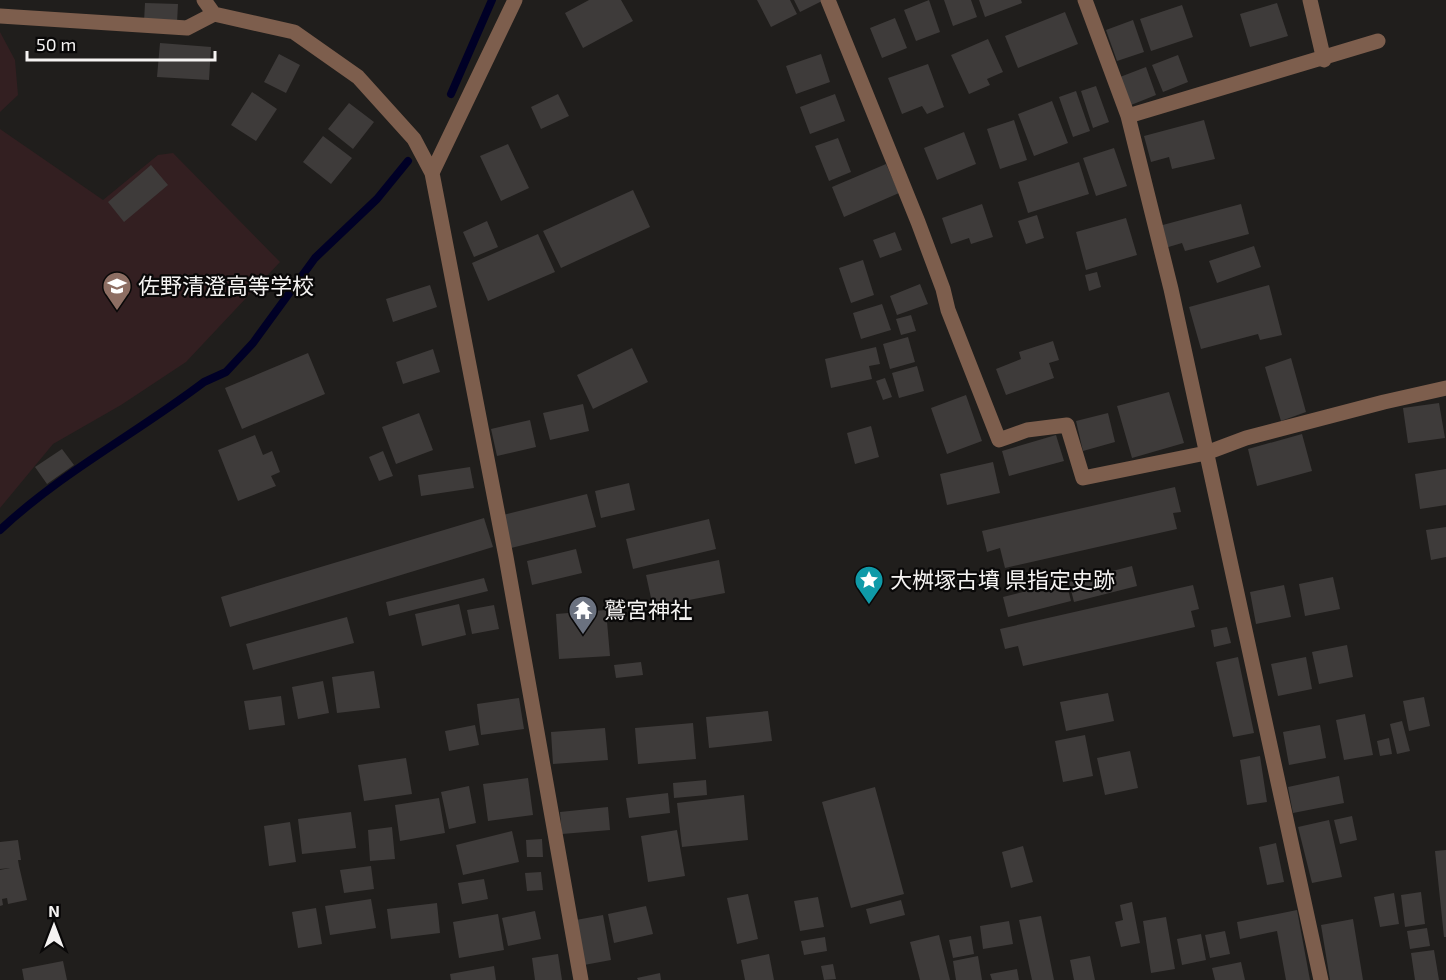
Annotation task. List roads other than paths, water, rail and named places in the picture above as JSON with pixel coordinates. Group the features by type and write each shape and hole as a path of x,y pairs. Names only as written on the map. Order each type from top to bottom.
{"street":[{"path":"204,0 214,14"},
{"path":"432,173 515,0"},
{"path":"828,0 918,222 943,289 948,310 999,440 1027,430 1067,425 1083,478 1206,453 1246,438 1446,388"},
{"path":"1085,0 1128,116 1171,289 1321,980"},
{"path":"1310,0 1324,60"},
{"path":"0,16 187,28 214,14 294,32 358,77 414,139 432,173 506,557 581,980"},
{"path":"1128,116 1324,60 1378,41"}],"waterway":[{"path":"451,94 492,0"},
{"path":"0,530 74,471 204,382 226,372 253,343 315,258 377,199 408,161"}],"place":[{"name":"佐野清澄高等学校","path":"117,312"},
{"name":"大桝塚古墳 県指定史跡","path":"869,606"},
{"name":"鷲宮神社","path":"583,636"}]}
